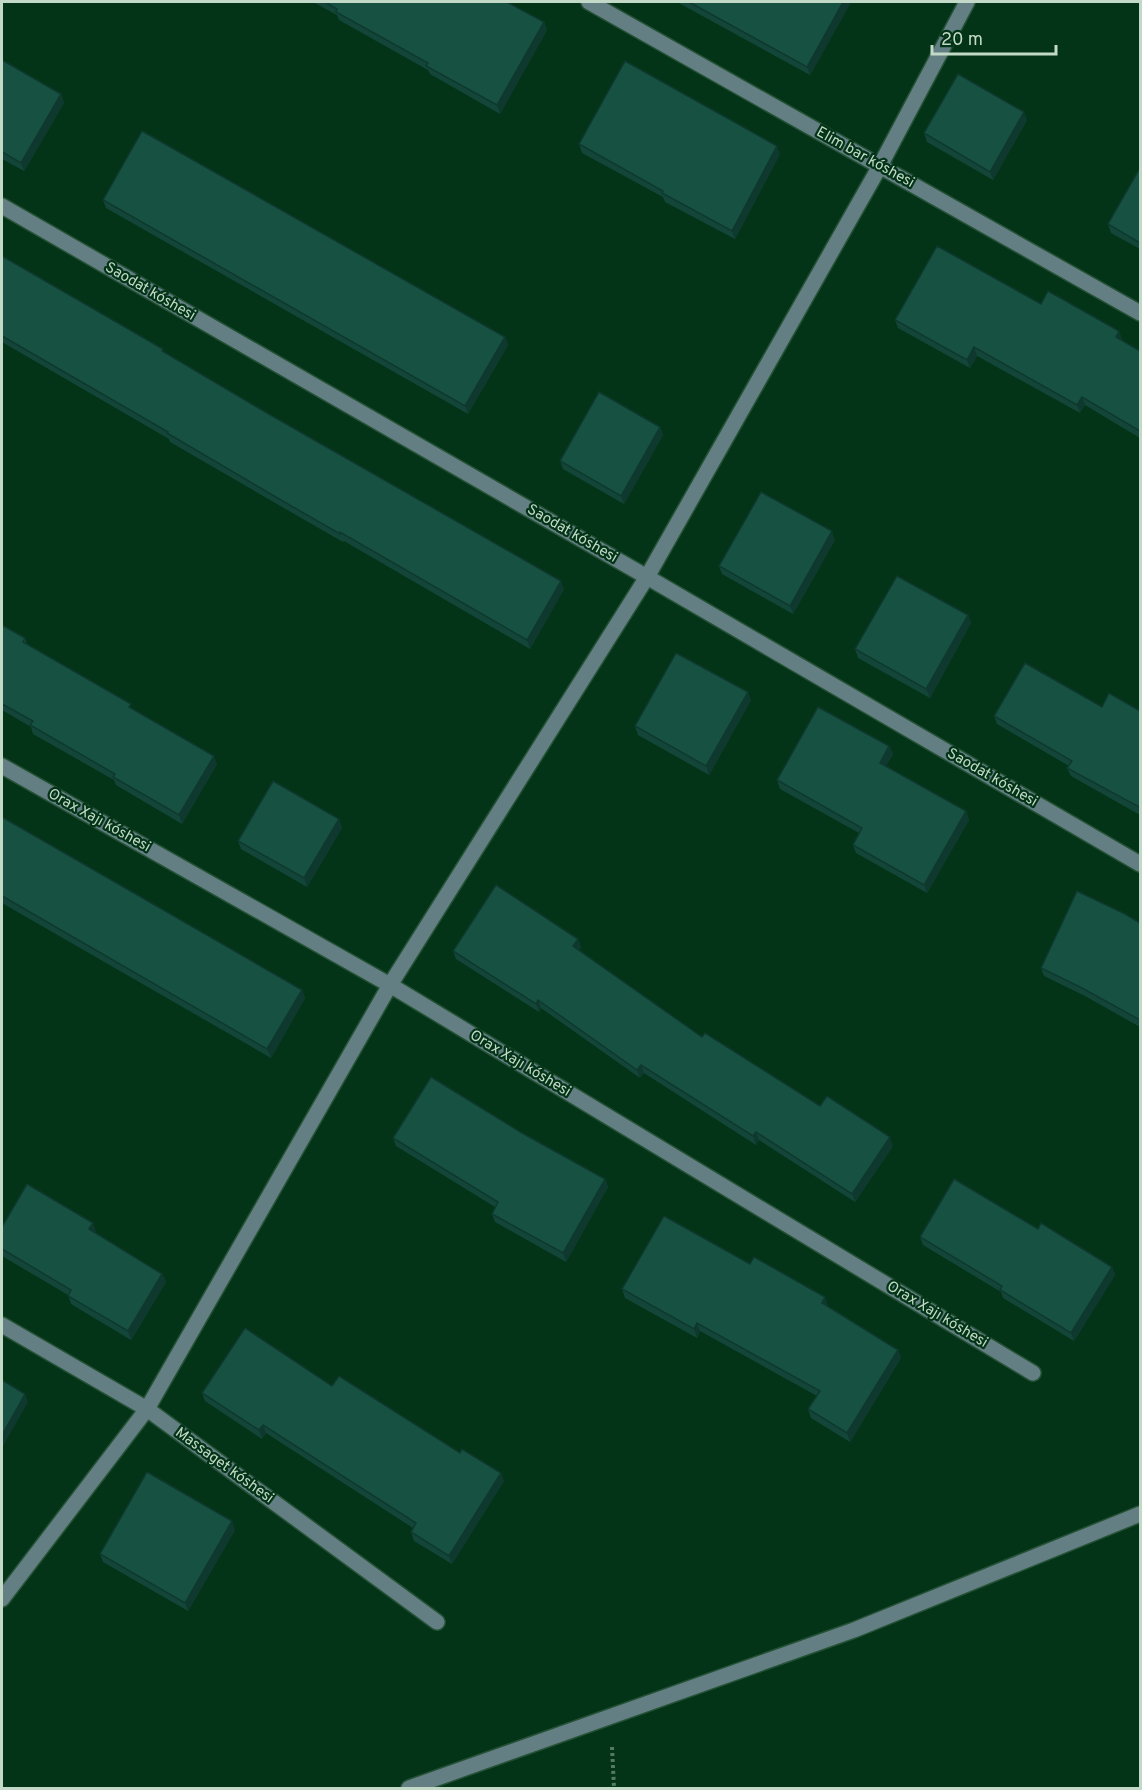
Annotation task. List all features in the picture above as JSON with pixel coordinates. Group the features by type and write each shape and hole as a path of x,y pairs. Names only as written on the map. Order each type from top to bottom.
{"street":[{"name":"Elim bar kóshesi","path":"589,2 1140,313"},
{"path":"2,1599 147,1409 390,985 647,577 880,166 966,2"},
{"name":"Saodat kóshesi","path":"2,206 1140,864"},
{"name":"Orax Xajı kóshesi","path":"2,766 390,985 1033,1373"},
{"name":"Massaget kóshesi","path":"2,1325 147,1409 437,1622"},
{"path":"409,1788 854,1630 1140,1514"}],"path":[{"path":"611,1717 614,1788"}],"building":[{"path":"325,2 507,2 544,22 497,105 426,66 428,63 336,12 337,9"},
{"path":"689,2 843,2 807,67"},
{"path":"2,60 61,94 21,163 2,152"},
{"path":"625,61 777,146 732,231 579,144"},
{"path":"958,74 1024,112 990,172 924,133"},
{"path":"142,131 505,337 465,406 103,200"},
{"path":"1140,168 1140,243 1108,224"},
{"path":"937,246 1041,304 1048,291 1119,331 1116,337 1140,351 1140,431 1082,397 1077,405 974,347 967,360 895,320"},
{"path":"2,256 163,349 162,351 267,413 561,581 527,640 274,496 2,336"},
{"path":"599,392 660,427 621,496 560,461"},
{"path":"761,492 832,531 790,606 719,566"},
{"path":"897,576 968,615 926,689 855,649"},
{"path":"2,625 25,638 23,642 131,704 129,707 214,756 179,815 113,777 115,774 30,725 33,721 2,704"},
{"path":"676,653 748,692 706,766 635,726"},
{"path":"1025,663 1102,707 1109,693 1140,711 1139,807 1067,768 1072,761 994,716"},
{"path":"818,707 889,746 880,763 966,811 924,885 853,845 862,828 777,780"},
{"path":"273,781 339,819 304,878 238,841"},
{"path":"2,817 302,990 267,1049 2,896"},
{"path":"496,885 578,939 573,946 702,1037 705,1033 820,1106 827,1096 890,1137 852,1194 756,1132 753,1136 641,1065 637,1070 538,1000 536,1004 453,951"},
{"path":"1077,891 1140,923 1140,1020 1041,968"},
{"path":"431,1077 522,1133 605,1179 563,1253 492,1214 498,1202 393,1138"},
{"path":"954,1179 1038,1229 1041,1223 1112,1267 1071,1333 1000,1290 1002,1286 920,1237"},
{"path":"27,1184 93,1223 89,1229 162,1274 128,1331 68,1296 71,1290 2,1249 2,1227"},
{"path":"664,1216 750,1264 754,1257 825,1297 822,1303 898,1350 847,1433 808,1409 820,1391 697,1323 694,1329 622,1289"},
{"path":"245,1328 332,1386 339,1376 460,1453 462,1449 501,1473 449,1556 411,1532 416,1523 263,1425 259,1430 202,1393"},
{"path":"2,1380 25,1394 2,1435"},
{"path":"147,1472 232,1521 185,1603 100,1554"}]}
